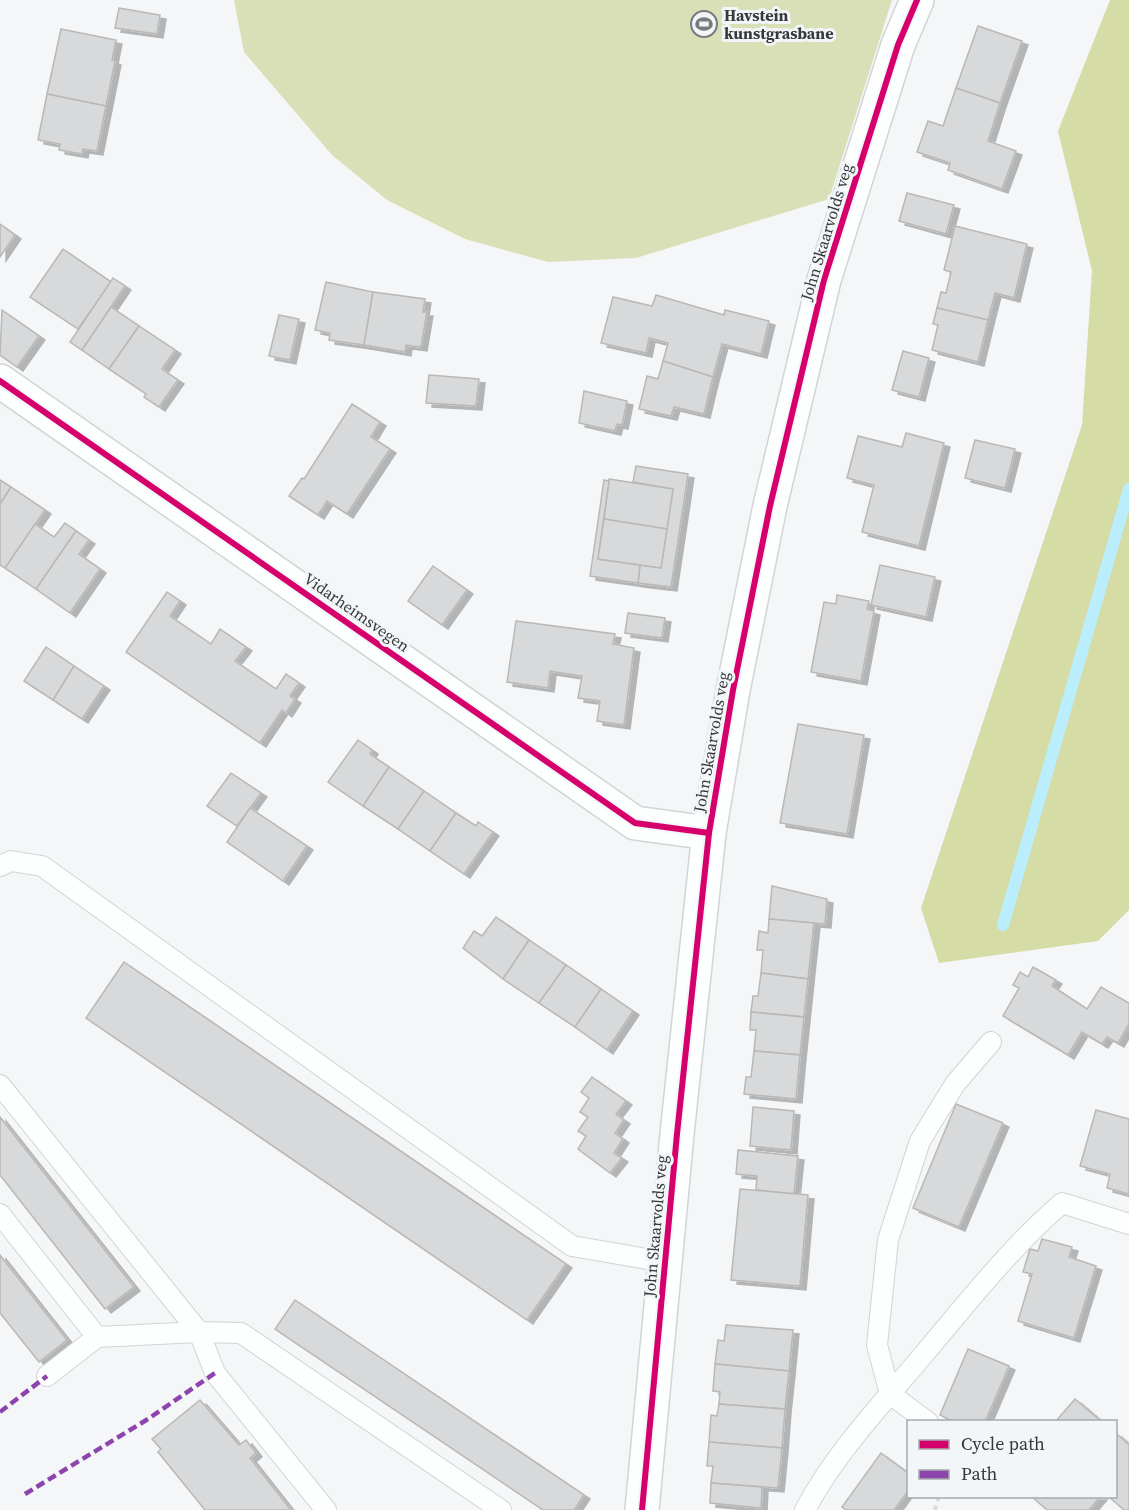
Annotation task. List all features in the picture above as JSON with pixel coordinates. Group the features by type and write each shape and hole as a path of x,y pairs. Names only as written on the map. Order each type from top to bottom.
{"street":[{"name":"John Skaarvolds veg","path":"642,1510 709,833 733,690 770,506 824,280 898,45 917,0"},
{"name":"Vidarheimsvegen","path":"0,381 635,824 709,833"}],"lane":[{"path":"0,866 11,861 42,866 572,1246 665,1262"},
{"path":"925,1420 890,1394 877,1346 888,1240 920,1141 956,1084 991,1042"},
{"path":"0,1085 199,1332 215,1373 326,1510"},
{"path":"805,1510 819,1483 890,1394 1024,1236 1062,1203 1129,1224"},
{"path":"0,1214 97,1337"},
{"path":"47,1376 97,1337 199,1332 241,1333 501,1510"}],"green space":[{"path":"234,0 892,0 829,199 636,258 548,262 465,239 387,200 332,155 244,52"},
{"path":"1110,0 1129,0 1129,910 1098,941 939,963 921,908 1082,425 1092,271 1058,131"}],"building":[{"path":"119,8 160,15 157,34 115,28"},
{"path":"978,26 1022,41 1000,103 956,88"},
{"path":"61,29 116,40 112,60 115,61 106,106 47,94"},
{"path":"956,88 1000,103 988,141 1016,151 1002,189 948,170 950,163 917,152 928,121 943,126"},
{"path":"47,94 106,106 97,151 83,149 82,154 59,150 60,144 38,140"},
{"path":"907,193 954,205 946,234 899,221"},
{"path":"0,224 15,235 0,257"},
{"path":"955,226 1027,244 1014,298 995,293 988,320 937,308 941,292 946,293 951,272 944,270"},
{"path":"63,249 111,282 78,329 30,297"},
{"path":"113,278 125,286 82,350 70,342"},
{"path":"326,282 373,292 364,345 329,340 330,333 315,330"},
{"path":"373,292 425,299 423,312 427,312 421,347 406,345 405,352 364,345"},
{"path":"656,295 724,315 725,310 769,321 761,354 722,344 713,377 663,361 668,343 649,338 646,353 601,343 613,297 652,306"},
{"path":"111,307 139,326 109,369 82,350"},
{"path":"937,308 988,320 978,362 932,350 938,325 933,324"},
{"path":"2,310 39,336 17,367 0,355"},
{"path":"279,315 299,319 290,360 269,356"},
{"path":"139,326 175,350 162,369 178,380 159,407 144,397 146,394 109,369"},
{"path":"903,351 929,358 919,397 892,390"},
{"path":"663,361 713,377 704,414 674,407 671,416 639,409 647,376 658,379"},
{"path":"429,375 479,379 476,406 426,403"},
{"path":"584,391 627,401 622,425 617,424 615,431 579,423"},
{"path":"352,404 380,422 371,437 390,449 347,514 327,501 318,515 289,496 302,478 304,479"},
{"path":"906,433 944,443 919,546 862,532 874,485 847,478 858,436 902,447"},
{"path":"975,440 1015,449 1005,488 965,478"},
{"path":"636,466 688,474 671,587 638,583 640,565 661,568 673,489 633,482"},
{"path":"609,479 673,489 667,529 604,519"},
{"path":"0,480 11,487 0,504"},
{"path":"604,480 609,481 598,559 640,565 638,583 590,576"},
{"path":"11,487 45,510 5,568 0,565 0,504"},
{"path":"604,519 667,529 661,568 598,559"},
{"path":"65,523 76,531 36,589 5,568 35,524 54,537"},
{"path":"76,531 89,540 79,554 100,569 70,613 36,589"},
{"path":"880,565 935,577 926,617 871,605"},
{"path":"433,566 467,590 442,625 408,601"},
{"path":"167,592 180,601 170,616 211,644 220,629 246,647 235,661 276,689 286,674 299,683 290,696 295,699 286,713 282,710 260,743 126,652"},
{"path":"837,595 869,601 867,609 874,611 861,681 811,672 824,602 836,604"},
{"path":"628,613 665,618 662,638 625,633"},
{"path":"516,621 615,634 613,644 634,648 624,725 597,721 600,701 578,698 582,676 550,671 548,688 507,682"},
{"path":"46,647 74,666 53,700 24,681"},
{"path":"74,666 104,686 82,719 53,700"},
{"path":"798,724 864,735 847,834 780,823"},
{"path":"358,740 372,750 370,754 389,767 363,806 328,782"},
{"path":"389,767 424,791 398,829 363,806"},
{"path":"231,773 261,793 237,826 207,806"},
{"path":"424,791 456,813 430,851 398,829"},
{"path":"250,808 307,846 283,881 227,842"},
{"path":"456,813 476,826 478,822 493,832 464,874 430,851"},
{"path":"772,886 827,899 825,924 769,919"},
{"path":"496,917 529,940 503,979 463,948 474,931 482,936"},
{"path":"769,919 814,923 808,979 761,973 763,950 757,950 759,931 768,933"},
{"path":"529,940 566,965 539,1003 503,979"},
{"path":"124,962 566,1264 527,1320 86,1018"},
{"path":"566,965 601,989 575,1027 539,1003"},
{"path":"1033,967 1056,980 1052,986 1087,1009 1101,987 1129,1003 1129,1024 1118,1043 1107,1037 1102,1044 1082,1032 1068,1055 1003,1016 1019,988 1013,985 1020,972 1028,977"},
{"path":"761,973 808,979 804,1017 751,1012 753,996 758,996"},
{"path":"601,989 633,1011 607,1050 575,1027"},
{"path":"751,1012 804,1017 800,1055 754,1051 756,1030 750,1030"},
{"path":"754,1051 800,1055 796,1099 744,1094 746,1077 751,1077"},
{"path":"592,1077 626,1101 616,1114 624,1120 615,1133 623,1139 614,1153 622,1158 610,1173 578,1149 586,1136 578,1131 588,1117 580,1112 589,1098 581,1092"},
{"path":"956,1104 1003,1123 959,1227 913,1208"},
{"path":"753,1107 794,1111 791,1150 750,1146"},
{"path":"1096,1110 1129,1119 1129,1194 1107,1188 1110,1174 1080,1166"},
{"path":"0,1117 134,1287 105,1309 0,1175"},
{"path":"738,1150 798,1156 794,1194 756,1190 757,1176 736,1174"},
{"path":"740,1189 808,1195 800,1286 731,1280"},
{"path":"1042,1239 1072,1247 1069,1257 1096,1266 1074,1338 1018,1321 1032,1274 1023,1272 1030,1249 1038,1251"},
{"path":"0,1255 67,1340 39,1362 0,1313"},
{"path":"295,1300 584,1495 574,1510 543,1510 275,1329"},
{"path":"726,1325 793,1330 789,1371 715,1364 718,1340 724,1341"},
{"path":"968,1349 1009,1366 986,1420 950,1420 940,1415"},
{"path":"715,1364 789,1371 785,1409 719,1404 720,1392 713,1391"},
{"path":"1075,1399 1100,1420 1057,1420"},
{"path":"200,1400 239,1445 246,1440 256,1453 250,1458 291,1510 205,1510 158,1452 161,1449 152,1439"},
{"path":"719,1404 785,1409 782,1448 709,1442 711,1415 717,1416"},
{"path":"1117,1434 1129,1445 1129,1510 1124,1510 1110,1498 1117,1498"},
{"path":"709,1442 782,1448 778,1488 711,1483 713,1466 707,1466"},
{"path":"881,1453 907,1472 907,1492 894,1510 846,1510 842,1507"},
{"path":"711,1483 762,1487 761,1508 710,1503"},
{"path":"1033,1498 1099,1498 1089,1510 1047,1510"}],"waterway":[{"path":"1003,925 1129,489"}],"marked path":[{"path":"25,1494 148,1419 215,1373"},
{"path":"0,1412 47,1376"}],"cycle path":[{"path":"642,1510 677,1134 709,833 733,690 770,506 824,280 898,45 917,0"},
{"path":"0,381 635,823 709,833"}],"place":[{"name":"Havstein kunstgrasbane","path":"704,24"}]}
